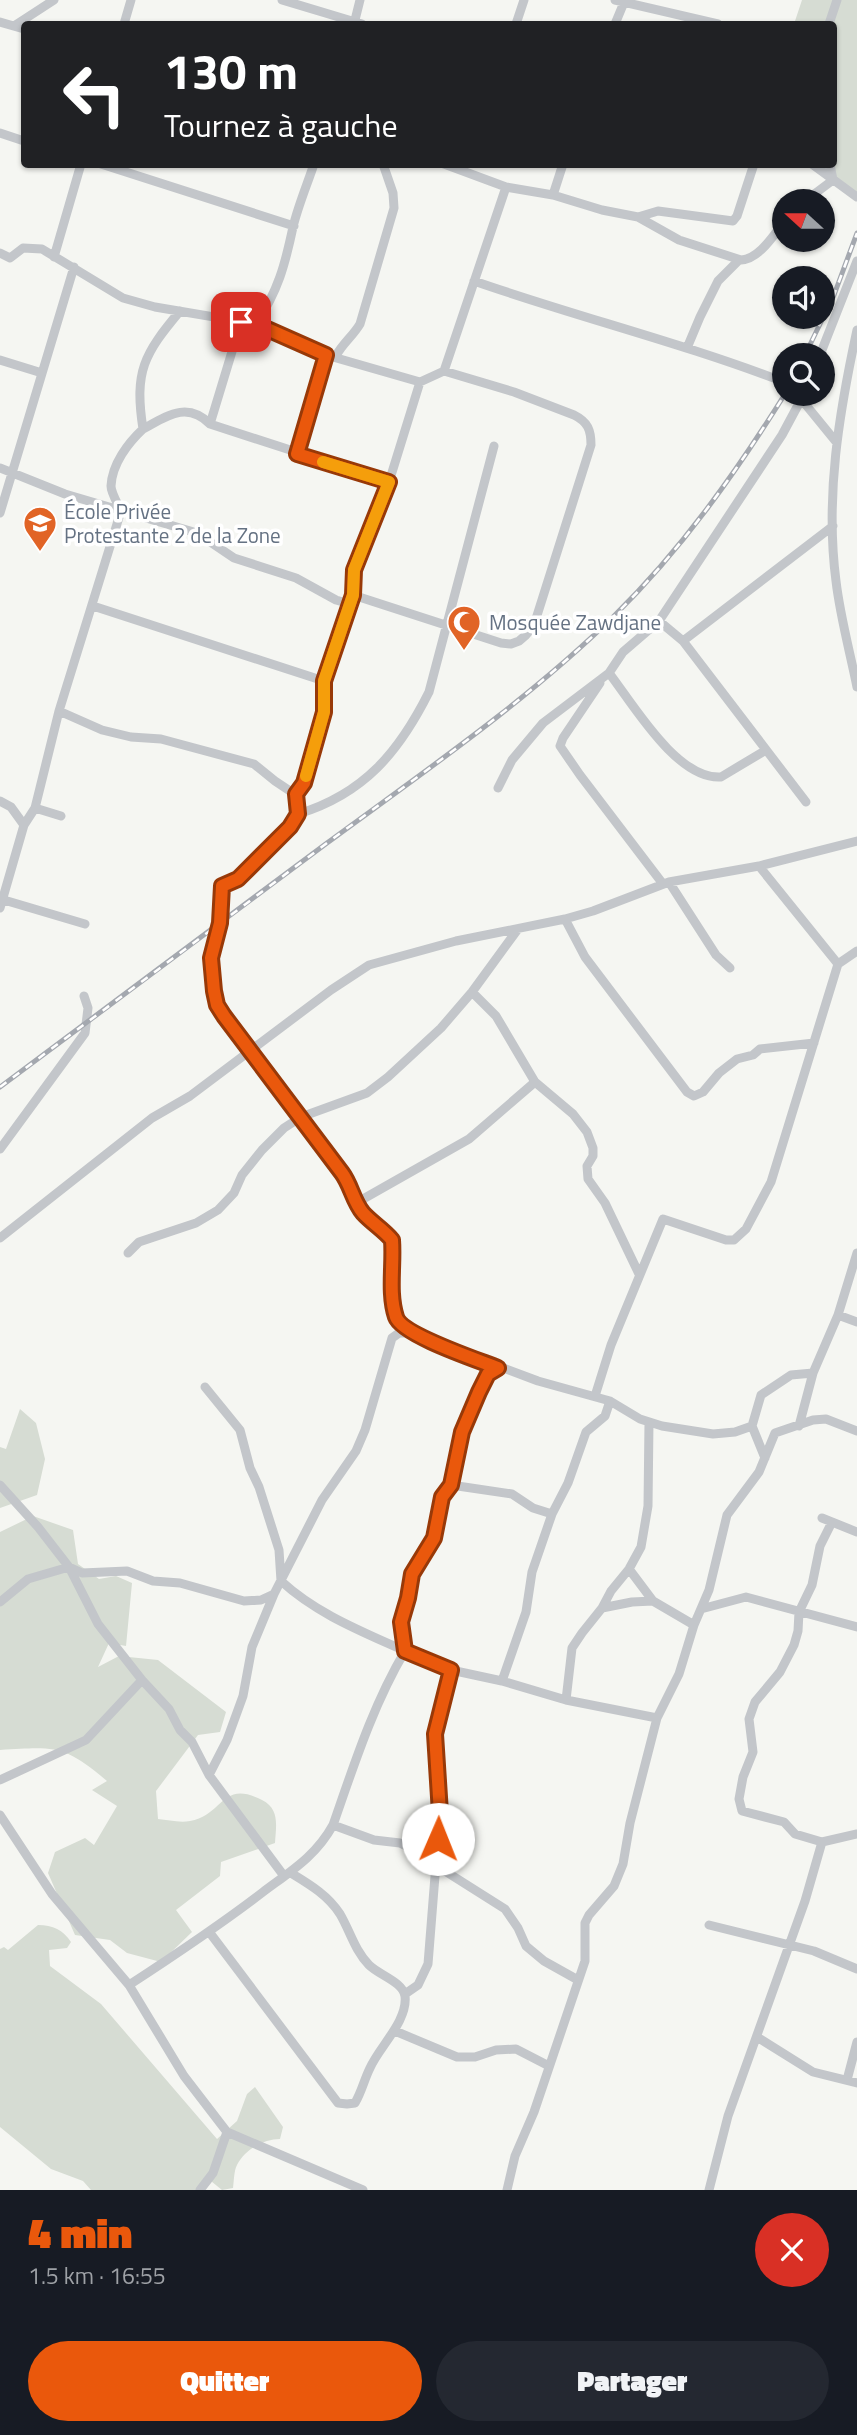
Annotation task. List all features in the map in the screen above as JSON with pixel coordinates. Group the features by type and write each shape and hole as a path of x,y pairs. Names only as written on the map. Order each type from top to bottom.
{"street":[{"path":"22,21 54,0"},
{"path":"125,21 131,0"},
{"path":"282,0 347,21"},
{"path":"356,21 360,0"},
{"path":"517,21 524,0"},
{"path":"830,21 837,0"},
{"path":"616,21 621,1 705,21"},
{"path":"14,26 21,21"},
{"path":"0,22 21,28"},
{"path":"0,134 21,140"},
{"path":"54,257 80,168"},
{"path":"113,168 294,226"},
{"path":"256,324 279,282 313,168"},
{"path":"297,454 331,356 351,339 360,324 394,208 393,193 384,168"},
{"path":"455,168 506,187 552,195 602,210 638,217 679,240 739,260 746,261 772,237"},
{"path":"552,195 562,168"},
{"path":"638,217 658,211 733,221 753,168"},
{"path":"818,168 857,197"},
{"path":"831,168 833,180"},
{"path":"821,189 833,180"},
{"path":"444,371 506,187"},
{"path":"0,253 10,258 23,248 42,249 123,298 155,307 256,324 331,356 420,382 444,371 514,392 575,415 583,420 591,435 591,445 541,609 526,635 511,644 351,600 336,600 296,578 234,558 197,533 65,494 0,468"},
{"path":"687,348 718,281 739,260"},
{"path":"825,343 857,261"},
{"path":"0,513 75,267"},
{"path":"474,281 772,377"},
{"path":"144,429 140,407 140,375 154,342 180,311"},
{"path":"210,425 241,322"},
{"path":"857,331 843,392 834,474 833,526 836,582 857,687"},
{"path":"0,360 42,373"},
{"path":"209,1775 243,1696 252,1647 274,1594 322,1500 356,1451 365,1430 396,1319 392,1240 363,1213 348,1181 224,1016 217,1005 211,958 220,923 222,886 238,879 290,827 298,814 296,794 304,783 324,712 324,681 351,600 354,570 389,482 420,382"},
{"path":"730,968 716,955 666,883 560,746 623,652 659,621 732,512 795,406"},
{"path":"809,406 837,443"},
{"path":"85,924 2,904 24,825 35,808 59,711 121,511 111,488 116,467 129,442 144,429 167,416 188,411 201,416 210,425 389,482"},
{"path":"298,814 328,804 370,776 402,741 412,725 429,692 494,446"},
{"path":"684,642 833,526"},
{"path":"93,606 324,681"},
{"path":"659,621 684,642 806,802"},
{"path":"606,675 663,743 689,768 714,777 721,776 766,750"},
{"path":"498,788 512,760 543,723 606,675"},
{"path":"59,711 102,730 131,737 161,739 254,764 296,794"},
{"path":"0,801 11,807 24,825"},
{"path":"35,808 61,816"},
{"path":"0,1238 152,1118 190,1096 331,990 369,965 456,941 565,919 666,883 759,866 857,841"},
{"path":"759,866 838,964"},
{"path":"565,919 585,957 687,1092 694,1096 703,1092 728,1064 753,1055 760,1049 814,1043"},
{"path":"128,1253 139,1242 196,1223 218,1210 234,1193 242,1175 262,1150 284,1128 301,1117 367,1093 388,1077 441,1028 472,992 518,929"},
{"path":"595,1396 611,1345 663,1219 726,1240 734,1240 746,1230 771,1182 838,964 857,951"},
{"path":"472,992 496,1016 535,1082 573,1114 591,1140 593,1156 587,1166 588,1179 605,1203 639,1274"},
{"path":"0,1149 85,1033 88,1008 84,996"},
{"path":"356,1203 469,1139 535,1082"},
{"path":"799,1426 813,1373 838,1315 857,1253"},
{"path":"838,1315 857,1322"},
{"path":"396,1319 412,1333 498,1368 610,1401 649,1422 713,1434 735,1432 752,1426"},
{"path":"391,1338 399,1333 412,1333"},
{"path":"129,1985 210,1933 313,1855 324,1841 333,1825 388,1681 405,1651 401,1622 412,1574 434,1538 442,1497 451,1485 462,1432 488,1374 498,1368"},
{"path":"765,1458 752,1426 758,1401 766,1391 791,1375 813,1373"},
{"path":"205,1387 240,1430 250,1468 259,1487 279,1550 281,1581 299,1598 330,1617 451,1670 502,1681 566,1700 657,1718"},
{"path":"502,1681 526,1612 533,1572 552,1514 568,1483 586,1432 605,1416 610,1401"},
{"path":"507,2190 515,2156 534,2112 585,1961 584,1923 614,1885 623,1864 630,1823 657,1718 679,1674 694,1625 709,1590 721,1549 727,1515 758,1472 775,1433 813,1420 826,1419 857,1431"},
{"path":"566,1700 572,1648 629,1569 641,1547 650,1469 649,1422"},
{"path":"0,1485 69,1567 98,1624 142,1680 169,1709 180,1730 192,1742 209,1775 287,1874 326,1895 369,1965 401,1988 405,1994"},
{"path":"451,1485 512,1494 533,1508 552,1514"},
{"path":"822,1518 857,1532"},
{"path":"832,1522 820,1546 812,1585 800,1612 794,1645 780,1672 755,1702 749,1719 753,1752 743,1777 739,1799 742,1811 784,1822 795,1834 822,1842 857,1834"},
{"path":"0,1602 28,1579 69,1567 82,1573 127,1571 153,1581 180,1583 244,1601 261,1600 274,1594"},
{"path":"629,1569 653,1601 694,1625"},
{"path":"701,1609 746,1597 857,1628"},
{"path":"602,1608 653,1601"},
{"path":"210,1933 338,2102 355,2103 365,2087 377,2054 395,2031 405,1994 418,1985 428,1964 440,1813 435,1734 451,1670"},
{"path":"0,1780 86,1740 142,1680"},
{"path":"0,1815 52,1895 129,1985 184,2076 227,2132 363,2190"},
{"path":"333,1825 374,1840 400,1843 422,1854 505,1909 526,1946 544,1961 578,1980"},
{"path":"709,2190 728,2116 805,1901 822,1842"},
{"path":"709,1925 814,1951 857,1969"},
{"path":"395,2031 457,2057 475,2057 496,2050 516,2049 549,2066"},
{"path":"757,2037 813,2072 852,2081 857,2042"},
{"path":"200,2190 213,2173 227,2132"}],"shaded area":[{"path":"802,0 857,0 857,200 816,168 837,168 837,21 795,21"},
{"path":"20,1409 36,1423 45,1459 37,1495 0,1508 0,1447 6,1449"},
{"path":"33,1516 73,1530 78,1564 99,1579 116,1576 132,1583 126,1646 109,1643 98,1667 119,1656 158,1660 226,1712 220,1732 198,1735 156,1791 158,1819 182,1822 201,1818 223,1800 238,1794 262,1800 274,1813 275,1843 221,1862 220,1876 176,1910 192,1932 161,1962 127,1953 110,1940 75,1935 48,1873 55,1852 85,1838 94,1845 117,1806 92,1790 107,1781 79,1760 58,1750 0,1750 0,1532"},
{"path":"38,1925 57,1929 71,1942 67,1948 49,1950 50,1966 101,2004 217,2139 237,2121 247,2094 255,2087 283,2127 280,2139 255,2146 240,2159 235,2170 233,2188 222,2190 206,2177 198,2190 91,2190 83,2181 51,2169 0,2127 0,1949 4,1947 8,1950"}],"railway":[{"path":"811,343 834,295 857,233"},
{"path":"0,1087 475,734 581,647 639,591 684,538 727,482 777,406"}],"slow traffic":[{"path":"306,776 324,712 324,681 353,595 354,570 389,482 323,462"}],"place":[{"name":"École Privée Protestante 2 de la Zone","path":"40,553"},
{"name":"Mosquée Zawdjane","path":"464,652"}],"route":[{"path":"241,322 256,324 326,355 297,454 389,482 354,570 353,595 324,681 324,712 304,783 296,794 298,814 290,827 247,867 238,879 222,886 220,923 211,958 211,974 217,1005 224,1016 348,1181 363,1213 392,1240 396,1319 412,1333 498,1368 488,1374 462,1432 451,1485 442,1497 434,1538 416,1563 401,1622 405,1651 451,1670 435,1734 440,1813 438,1839"}]}
